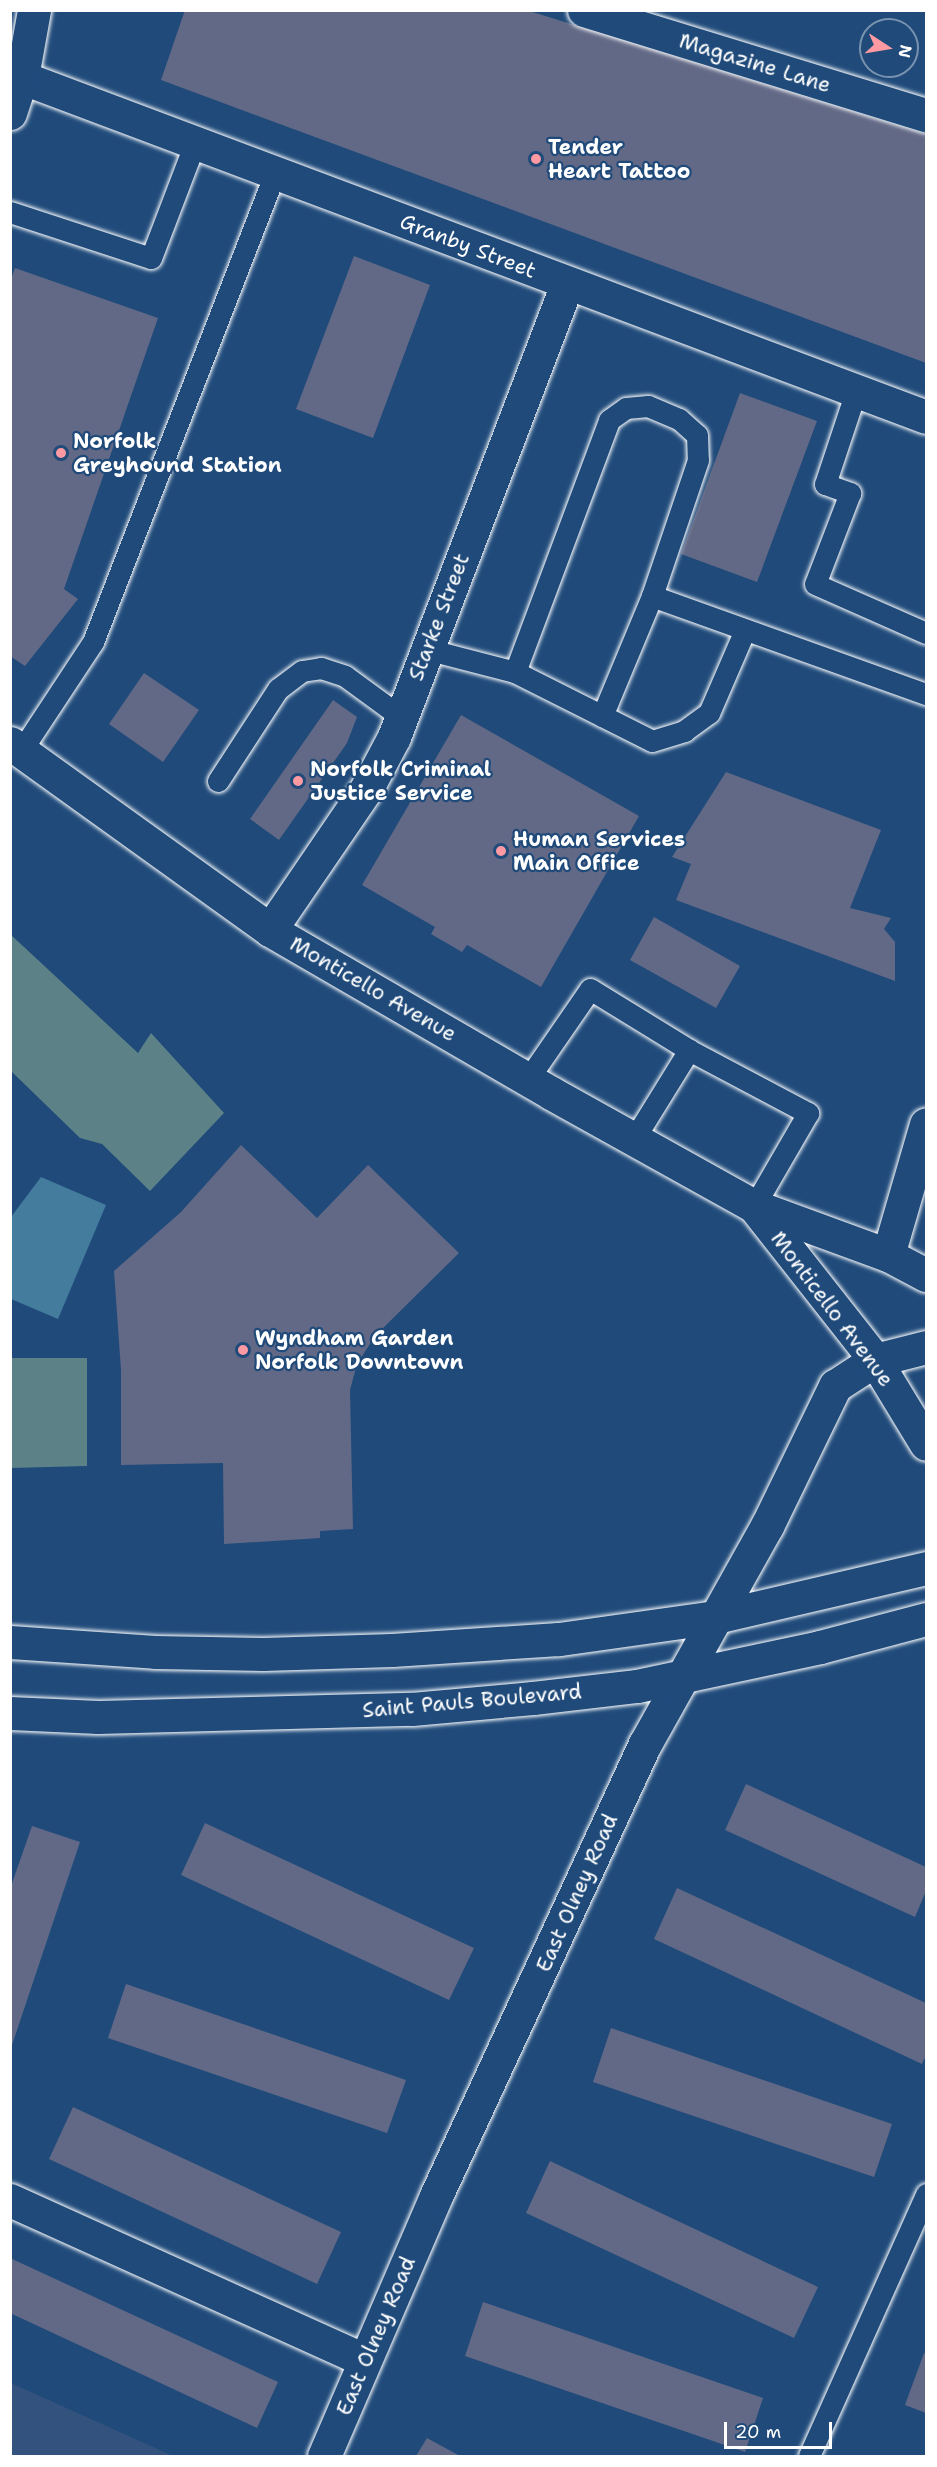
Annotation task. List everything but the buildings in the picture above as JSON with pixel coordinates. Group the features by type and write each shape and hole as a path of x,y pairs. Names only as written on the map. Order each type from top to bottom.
{"street":[{"path":"10,113 16,75 34,10"},
{"name":"Magazine Lane","path":"584,10 927,115"},
{"name":"Granby Street","path":"16,75 567,284 927,417"},
{"name":"Starke Street","path":"270,930 367,788 401,717 567,284"},
{"name":"Monticello Avenue","path":"16,747 270,930 754,1206 888,1255 927,1275"},
{"path":"888,1255 924,1143"},
{"name":"Monticello Avenue","path":"754,1206 875,1360 927,1444"},
{"name":"East Olney Road","path":"324,2457 436,2196 513,2034 645,1744 767,1526 835,1386 875,1360 927,1347"},
{"path":"10,1642 167,1652 263,1654 381,1650 559,1639 716,1617 927,1568"},
{"name":"Saint Pauls Boulevard","path":"10,1713 98,1717 412,1709 625,1687 819,1647 927,1619"},
{"path":"10,2200 364,2360"}],"lane":[{"path":"10,212 151,258 195,143"},
{"path":"16,747 93,642 275,173"},
{"path":"856,391 825,484 850,493 815,584 927,633"},
{"path":"515,672 609,420 626,408 648,406 679,419 697,435 698,460 652,596 602,716"},
{"path":"652,596 927,694"},
{"path":"426,649 515,672 652,741 684,731 709,713 745,630"},
{"path":"218,781 278,689 302,671 321,668 345,676 401,717"},
{"path":"528,1079 590,989 689,1050 808,1113 754,1206"},
{"path":"634,1139 689,1050"},
{"path":"809,2457 927,2194"}],"shaded area":[{"path":"41,1177 106,1205 58,1319 11,1299 11,1217"},
{"path":"11,2383 173,2456 11,2456"}],"green space":[{"path":"10,934 138,1053 151,1033 224,1113 150,1191 102,1144 80,1138 11,1071"},
{"path":"10,1358 87,1358 87,1466 11,1468"}],"place":[{"name":"Tender Heart Tattoo","path":"536,159"},
{"name":"Norfolk Greyhound Station","path":"61,453"},
{"name":"Norfolk Criminal Justice Service","path":"298,781"},
{"name":"Human Services Main Office","path":"501,851"},
{"name":"Wyndham Garden Norfolk Downtown","path":"243,1350"}]}
